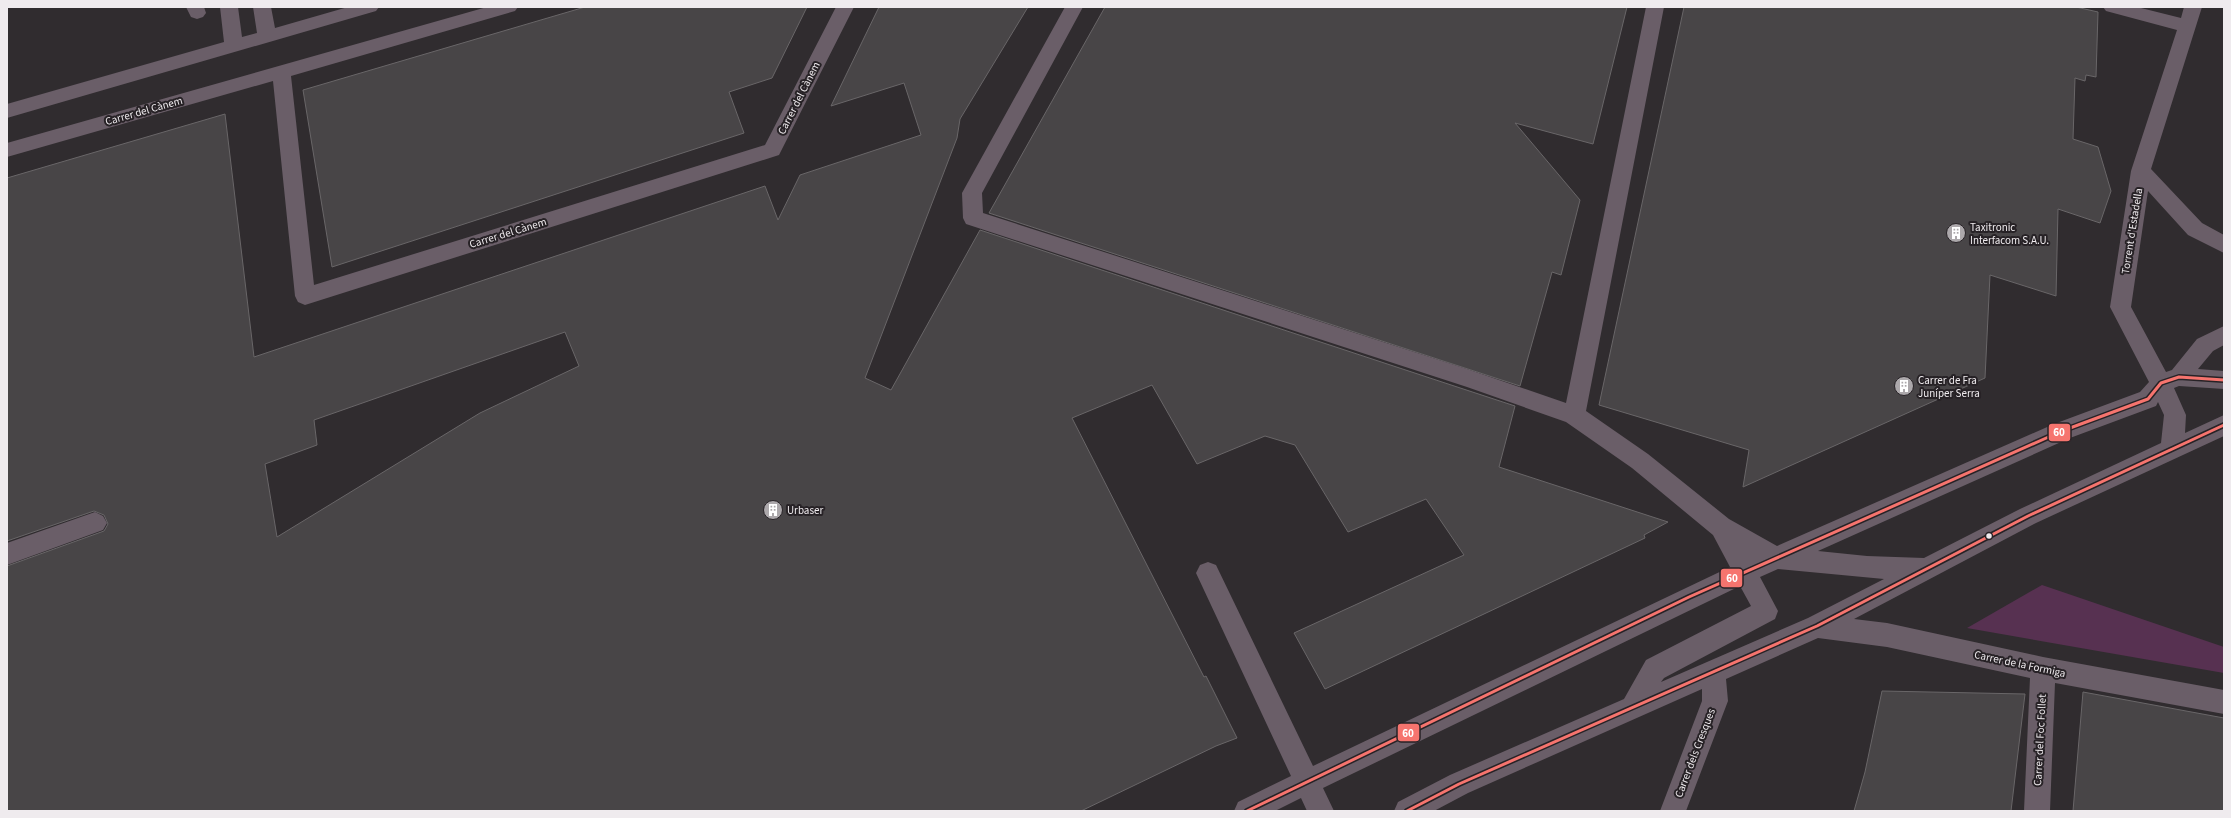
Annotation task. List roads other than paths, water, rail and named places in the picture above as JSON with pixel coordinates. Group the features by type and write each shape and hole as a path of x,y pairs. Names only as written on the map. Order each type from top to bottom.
{"street":[{"path":"229,7 234,46"},
{"path":"262,7 267,36"},
{"path":"7,111 370,7"},
{"name":"Carrer del Cànem","path":"7,150 509,7"},
{"name":"Carrer del Cànem","path":"281,72 305,296 772,150 845,7"},
{"path":"1074,7 972,193 973,218 1468,378 1574,415 1640,461 1721,528 1776,558 1866,567 1926,569"},
{"path":"1574,415 1655,7"},
{"path":"2112,7 2190,16"},
{"name":"Torrent d'Estadella","path":"2172,450 2175,415 2163,386 2120,307 2141,171 2190,16"},
{"path":"2141,171 2195,229 2224,245"},
{"path":"2163,386 2205,346 2224,335"},
{"path":"1247,811 1675,604 2163,386 2224,380"},
{"path":"1407,811 1459,784 1817,626 2040,510 2172,450 2223,424"},
{"path":"7,554 95,523"},
{"path":"1633,707 1655,669 1766,611 1721,528"},
{"path":"1208,573 1321,811"},
{"name":"Carrer de la Formiga","path":"1817,626 1887,635 2043,669 2224,702"},
{"name":"Carrer del Foc Follet","path":"2037,811 2043,669"},
{"name":"Carrer dels Cresques","path":"1673,811 1715,701 1713,672"}],"place":[{"name":"Taxitronic Interfacom S.A.U.","path":"1956,233"},
{"name":"Carrer de Fra Juníper Serra","path":"1904,386"},
{"name":"Urbaser","path":"773,510"}]}
